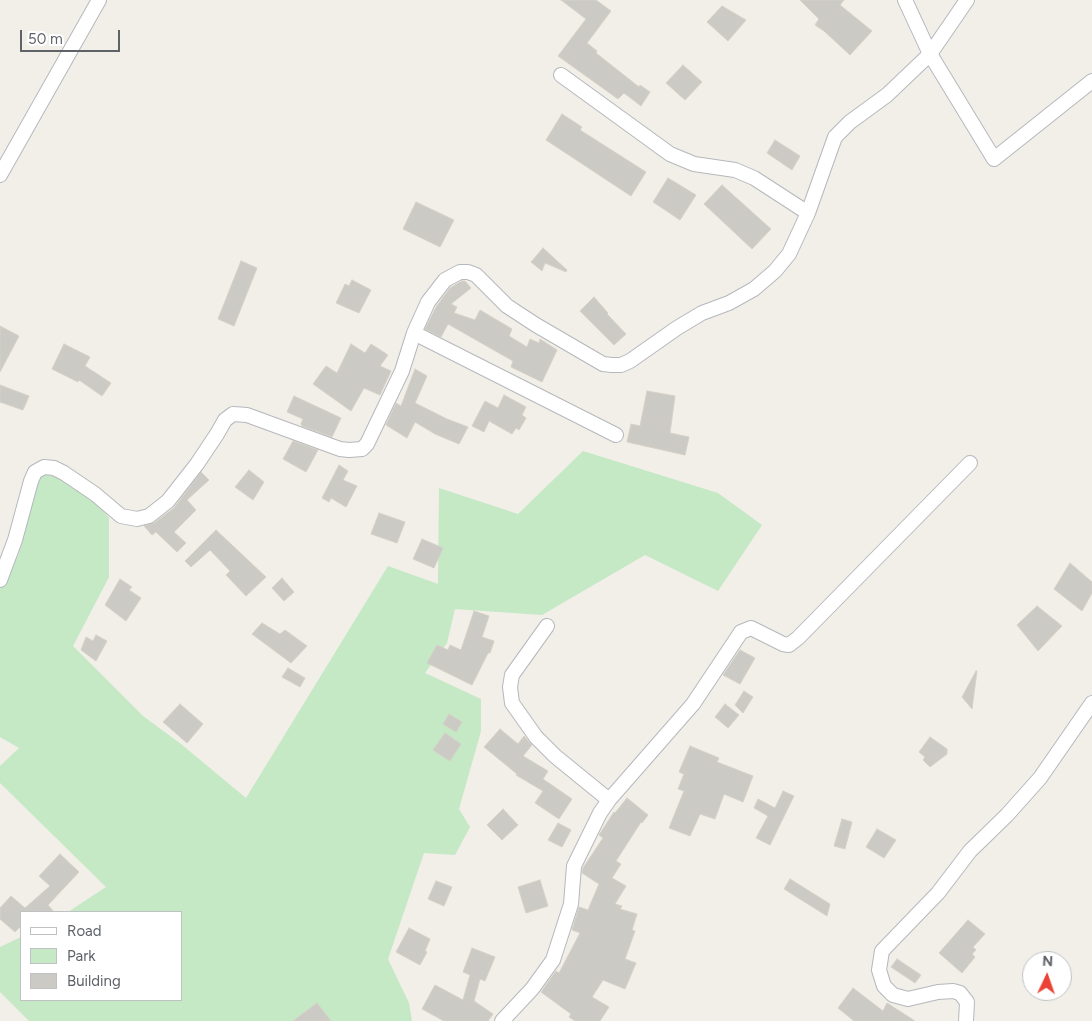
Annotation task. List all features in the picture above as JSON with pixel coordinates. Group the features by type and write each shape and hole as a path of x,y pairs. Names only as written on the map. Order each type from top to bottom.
{"street":[{"path":"0,175 99,0"},
{"path":"904,0 930,54 994,159 1092,81"},
{"path":"0,580 15,540 31,481 35,472 44,467 54,468 64,473 95,494 121,516 137,519 149,516 168,501 207,449 225,420 233,414 247,415 340,449 362,448 367,444 402,371 414,333 428,302 445,280 460,272 476,275 507,306 603,364 621,365 702,313 729,303 754,289 776,271 789,254 808,213 835,137 930,54 967,0"},
{"path":"561,75 670,154 694,164 735,170 754,178 808,213"},
{"path":"414,333 616,435"},
{"path":"502,1021 532,989 553,960 571,904 574,866 600,813 609,800 693,704 740,632 751,628 783,644 789,645 970,463"},
{"path":"547,626 512,675 510,686 512,703 536,737 548,750 609,800"},
{"path":"966,1021 967,1002 960,993 953,991 938,992 908,999 893,995 884,986 879,970 882,951 938,893 970,851 1040,778 1092,703"}],"green space":[{"path":"583,451 718,493 762,525 718,591 645,555 542,615 455,609 447,643 425,673 481,699 481,731 459,809 470,827 455,855 424,853 388,959 409,1003 412,1021 29,1021 0,992 0,947 20,937 20,1001 182,1001 182,911 70,911 106,887 0,783 0,766 19,748 0,737 0,584 18,556 35,472 64,473 84,486 109,518 109,577 73,646 143,716 181,744 246,798 388,566 438,584 439,488 518,514"}],"building":[{"path":"561,0 596,0 611,11 587,43 597,51 596,53 639,87 640,85 650,92 641,106 624,93 618,99 558,56 586,19"},
{"path":"800,0 844,0 840,5 872,31 850,55 815,25 819,19"},
{"path":"722,6 746,20 728,41 707,22"},
{"path":"683,65 702,82 685,100 666,83"},
{"path":"562,114 582,127 580,130 646,172 631,196 546,140"},
{"path":"775,140 800,156 792,170 767,153"},
{"path":"668,178 696,195 680,220 653,202"},
{"path":"722,185 771,229 752,249 704,204"},
{"path":"416,202 454,220 440,247 403,229"},
{"path":"543,248 567,270 566,272 545,263 542,271 531,262"},
{"path":"241,261 257,268 234,326 218,319"},
{"path":"352,280 371,290 359,313 336,303 345,284 349,286"},
{"path":"465,281 471,288 451,304 457,307 454,313 475,320 480,310 512,329 509,336 527,347 530,339 539,343 540,339 557,350 542,382 511,367 513,361 448,324 441,337 425,329 436,307 450,288"},
{"path":"594,297 626,334 614,345 580,311"},
{"path":"0,326 19,336 0,372"},
{"path":"64,344 90,357 85,366 111,383 102,396 79,380 78,382 52,369"},
{"path":"351,344 365,353 371,344 388,355 380,366 391,371 380,395 364,388 351,411 313,384 326,366 337,373"},
{"path":"415,369 427,376 415,403 468,427 459,444 435,434 415,422 407,438 386,425 396,403 401,406"},
{"path":"0,385 29,396 23,410 0,402"},
{"path":"647,391 675,396 670,433 689,437 685,455 627,442 631,424 640,426"},
{"path":"504,395 526,407 522,415 526,418 519,430 516,428 512,434 489,421 484,432 472,426 485,401 498,408"},
{"path":"294,396 341,418 332,437 302,426 303,419 287,412"},
{"path":"293,441 318,450 306,472 283,459"},
{"path":"339,465 348,471 343,480 357,486 346,507 331,498 329,502 322,498"},
{"path":"249,470 264,482 253,500 235,487"},
{"path":"201,472 209,480 187,500 196,510 174,532 186,543 177,552 156,532 152,535 144,526 154,523 174,508"},
{"path":"379,513 405,522 397,543 371,534"},
{"path":"216,530 266,577 246,596 226,575 230,571 210,550 191,567 185,561"},
{"path":"422,539 443,548 434,568 413,559"},
{"path":"1070,563 1092,582 1092,593 1082,611 1054,589"},
{"path":"282,578 294,592 284,601 272,588"},
{"path":"120,579 132,587 129,590 141,598 126,621 105,605"},
{"path":"1037,606 1062,626 1038,651 1017,625"},
{"path":"474,611 489,616 482,637 494,641 490,653 488,653 472,685 427,663 437,645 448,650 450,645 461,650"},
{"path":"262,623 280,634 285,630 307,646 291,663 252,634"},
{"path":"96,635 107,641 96,661 81,650 86,637 93,641"},
{"path":"740,650 755,658 740,684 723,675"},
{"path":"288,668 305,678 300,687 282,677"},
{"path":"977,671 972,709 962,697"},
{"path":"744,691 753,697 743,713 735,705"},
{"path":"180,704 203,724 187,743 163,722"},
{"path":"725,704 739,715 728,728 715,717"},
{"path":"449,714 462,722 456,732 443,724"},
{"path":"500,729 518,744 524,736 532,745 523,756 548,771 543,779 572,799 559,819 535,803 543,791 516,775 484,747"},
{"path":"445,733 461,744 450,761 433,750"},
{"path":"930,737 947,749 947,754 930,767 923,760 925,757 919,752"},
{"path":"690,746 719,758 717,762 753,776 743,802 724,794 715,819 700,814 690,836 669,828 684,791 678,789 684,774 679,772"},
{"path":"783,791 794,796 770,845 756,838 768,816 754,808 758,799 775,808"},
{"path":"627,798 648,815 641,822 616,861 621,864 612,878 626,886 615,904 622,906 620,909 637,914 632,930 635,931 625,959 636,963 625,989 603,980 592,997 609,1007 600,1021 575,1021 569,1017 571,1014 541,992 556,971 559,973 580,933 572,930 579,907 588,910 599,884 582,873 583,868 603,838 599,835 614,812"},
{"path":"503,809 518,825 502,840 487,825"},
{"path":"842,819 852,822 845,849 834,846"},
{"path":"558,823 571,830 562,847 548,840"},
{"path":"877,829 896,840 884,858 866,847"},
{"path":"60,854 79,872 48,905 53,911 20,911 20,927 15,932 0,919 0,908 11,896 25,908 50,886 39,876"},
{"path":"790,879 830,904 827,916 784,889"},
{"path":"540,880 548,906 526,913 518,887"},
{"path":"436,881 452,887 444,906 428,899"},
{"path":"968,920 985,934 973,947 976,950 972,954 975,957 962,973 939,953"},
{"path":"409,928 430,939 425,951 427,952 420,965 396,952"},
{"path":"472,948 495,957 485,981 480,979 474,1001 493,1014 488,1021 444,1021 422,1009 435,985 463,1000 470,975 463,972"},
{"path":"897,959 921,975 915,983 891,967"},
{"path":"853,988 883,1011 887,1003 915,1021 854,1021 838,1008"},
{"path":"317,1003 331,1021 293,1021"}]}
